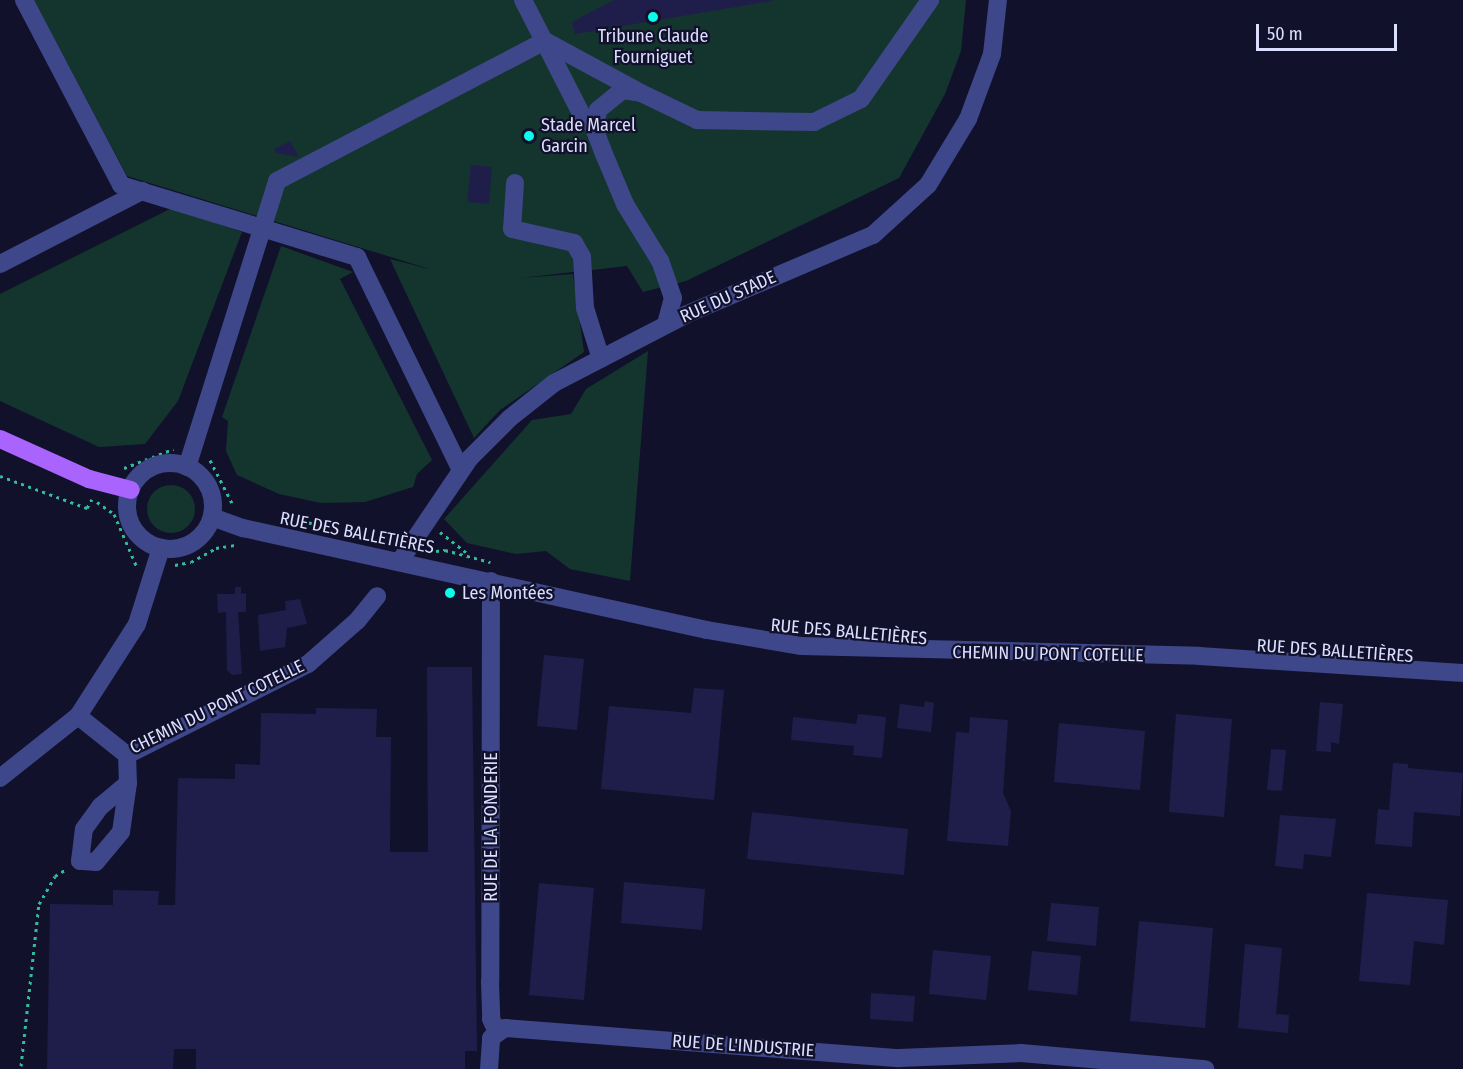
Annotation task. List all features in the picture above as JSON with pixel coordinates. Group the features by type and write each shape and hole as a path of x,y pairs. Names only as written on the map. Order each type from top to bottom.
{"main road":[{"path":"0,439 89,479 130,490"}],"street":[{"path":"24,0 121,185 357,257 461,470"},
{"path":"523,0 584,119 596,127"},
{"path":"545,41 641,93 697,120 814,122 861,99 930,0"},
{"name":"RUE DU STADE","path":"399,556 461,470 510,418 554,383 666,324 873,235 928,185 968,119 992,54 998,0"},
{"path":"187,467 266,228 277,181 545,41"},
{"path":"641,93 623,90 608,99 598,110 596,127 625,204 660,261 673,298 666,324"},
{"path":"515,183 512,229 574,243 582,257 585,308 601,359"},
{"path":"0,264 142,191"},
{"path":"157,466 187,467 208,487 212,517 196,540 183,547 161,548 142,538 132,526 128,505 130,490 139,478 157,466"},
{"name":"RUE DES BALLETIÈRES","path":"212,517 243,528 399,556"},
{"path":"0,778 78,716 137,624 161,548"},
{"name":"CHEMIN DU PONT COTELLE","path":"399,556 492,572 708,630 802,646 1210,657 1463,673"},
{"name":"RUE DE LA FONDERIE","path":"489,1069 489,1045 497,1032 491,1019 490,982 492,572"},
{"name":"CHEMIN DU PONT COTELLE","path":"78,716 127,755 308,663 357,621 377,596"},
{"path":"127,755 129,783 121,831 96,862 80,861 84,829 101,806 129,783"},
{"name":"RUE DE L'INDUSTRIE","path":"497,1032 505,1028 899,1058 1021,1053 1205,1069"}],"path":[{"path":"121,468 176,445"},
{"path":"208,456 228,498 240,510"},
{"path":"0,476 87,508 92,499 114,514 133,554 137,574"},
{"name":"RUE DES BALLETIÈRES","path":"280,516 319,526"},
{"path":"426,519 469,556 470,564"},
{"path":"167,570 216,548 238,545"},
{"name":"RUE DES BALLETIÈRES","path":"399,556 469,556 492,572"},
{"path":"21,1066 39,904 55,876 80,861"}],"green space":[{"name":"Stade Marcel Garcin","path":"34,0 966,0 961,51 945,94 899,178 686,281 643,292 627,266 520,278 573,274 584,352 500,410 474,438 390,259 433,270 127,176"},
{"path":"172,208 242,232 178,401 145,444 99,447 0,401 0,294"},
{"path":"281,246 353,272 340,279 432,460 417,474 413,487 365,502 321,503 279,494 237,475 226,451 228,421 222,417"},
{"path":"648,351 630,581 570,569 546,551 516,554 467,543 444,519 532,420 571,414 586,389"},
{"path":"171,485 188,492 195,509 188,526 171,533 154,526 147,509 154,492"}],"building":[{"path":"614,0 772,1 575,34 572,22"},
{"path":"290,141 299,157 276,153 274,149"},
{"path":"471,165 492,167 489,204 467,202"},
{"path":"235,587 241,587 241,594 246,593 246,612 238,612 242,674 232,675 227,670 226,612 218,613 217,594 235,594"},
{"path":"300,599 307,624 287,628 285,647 260,651 258,615 286,610 285,601"},
{"path":"544,655 584,659 577,730 537,726"},
{"path":"427,667 472,667 477,1051 465,1051 465,1069 196,1069 196,1049 174,1049 173,1069 47,1069 50,904 113,905 113,890 159,891 158,905 175,905 178,778 235,779 235,764 260,765 261,713 316,714 316,708 377,709 376,737 391,737 390,852 428,852"},
{"path":"694,688 724,690 714,800 601,789 609,706 691,713"},
{"path":"925,701 934,703 931,732 897,728 900,704 924,707"},
{"path":"1320,702 1343,704 1339,744 1331,742 1331,752 1316,751"},
{"path":"858,714 886,717 882,758 853,755 854,746 791,740 793,717 856,724"},
{"path":"1176,714 1232,719 1224,817 1169,812"},
{"path":"970,717 1008,720 1003,793 1011,811 1008,846 947,841 956,732 969,733"},
{"path":"1059,723 1145,731 1140,790 1054,782"},
{"path":"1271,749 1286,750 1282,791 1267,790"},
{"path":"1393,763 1408,764 1408,768 1463,773 1460,816 1414,812 1412,847 1375,844 1378,809 1389,810"},
{"path":"752,812 908,829 904,875 747,859"},
{"path":"1280,815 1336,819 1331,857 1304,854 1303,869 1275,866"},
{"path":"624,882 705,889 702,930 621,923"},
{"path":"539,883 594,888 584,1000 529,995"},
{"path":"1367,893 1448,900 1444,945 1414,941 1410,985 1359,981"},
{"path":"1051,903 1099,907 1096,946 1047,941"},
{"path":"1139,921 1213,928 1205,1028 1130,1021"},
{"path":"1245,944 1282,948 1276,1014 1289,1015 1288,1033 1238,1028"},
{"path":"933,950 991,956 986,1000 929,994"},
{"path":"1032,951 1081,956 1077,995 1028,990"},
{"path":"871,993 915,996 913,1022 870,1019"}],"place":[{"name":"Tribune Claude Fourniguet","path":"653,17"},
{"name":"Stade Marcel Garcin","path":"529,136"},
{"name":"Les Montées","path":"450,593"}]}
